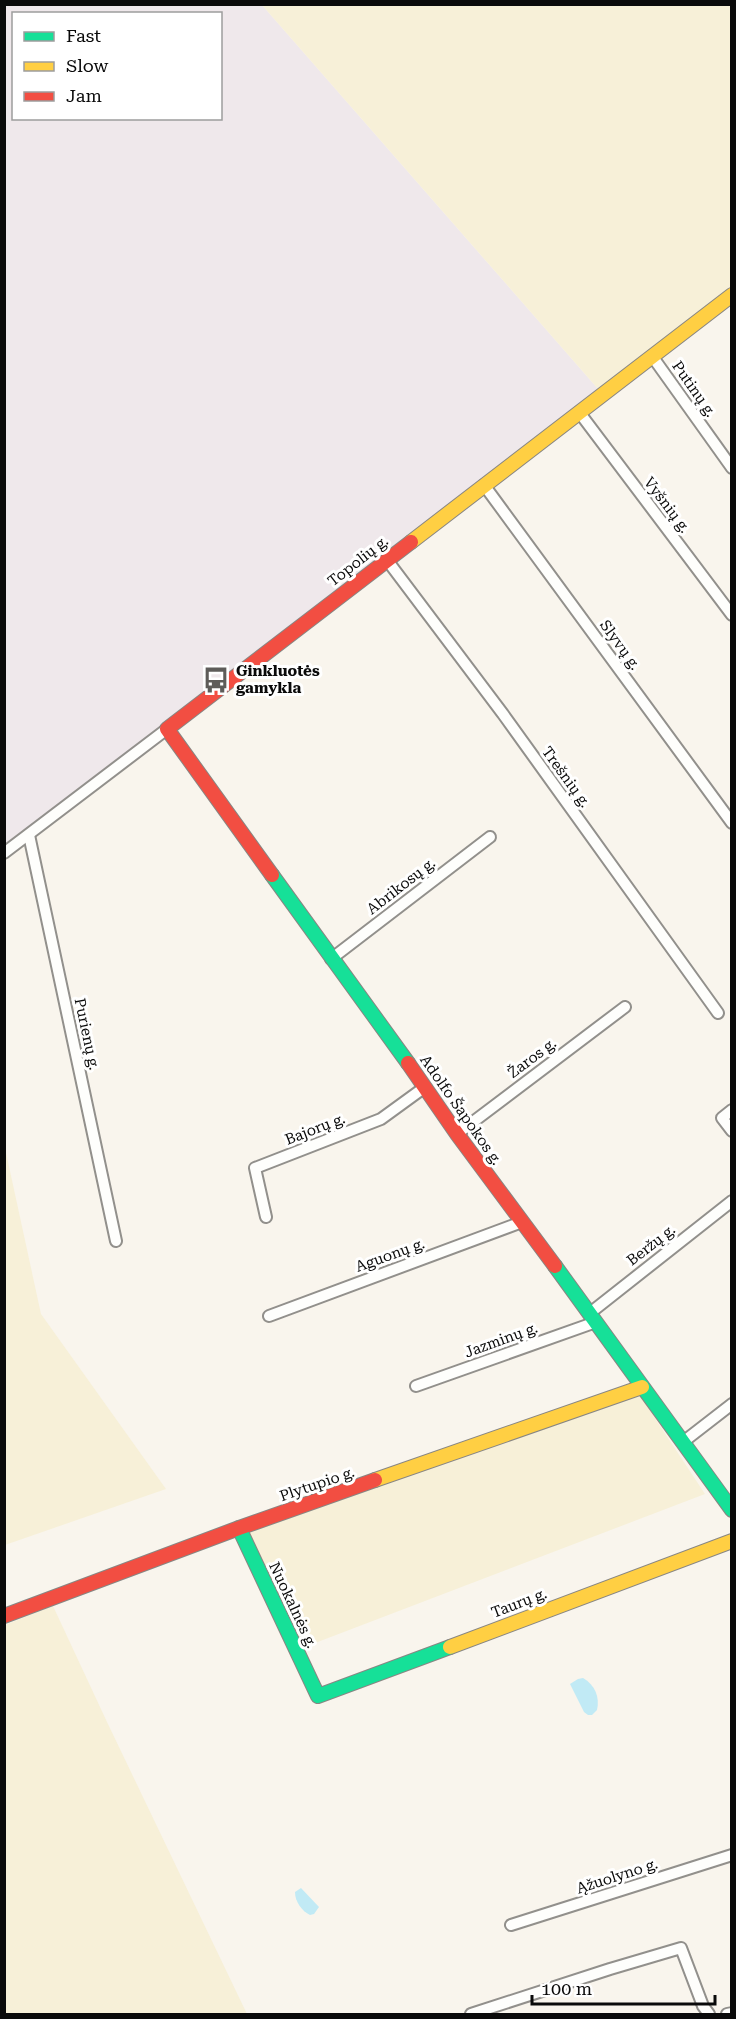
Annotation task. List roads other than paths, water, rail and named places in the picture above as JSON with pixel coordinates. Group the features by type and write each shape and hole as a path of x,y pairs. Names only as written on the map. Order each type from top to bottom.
{"street":[{"name":"Topolių g.","path":"4,853 732,295"},
{"name":"Putinų g.","path":"652,356 728,454 732,468"},
{"name":"Vyšnių g.","path":"579,412 732,615"},
{"name":"Slyvų g.","path":"484,486 732,823"},
{"name":"Trešnių g.","path":"387,560 503,714 718,1013"},
{"name":"Adolfo Šapokos g.","path":"166,729 456,1134 593,1317 732,1510"},
{"name":"Purienų g.","path":"29,835 116,1241"},
{"name":"Abrikosų g.","path":"331,959 490,837"},
{"name":"Žaros g.","path":"456,1134 625,1007"},
{"name":"Bajorų g.","path":"266,1217 255,1168 381,1119 425,1088"},
{"path":"732,1110 722,1118 732,1131"},
{"name":"Beržų g.","path":"593,1317 732,1201"},
{"name":"Aguonų g.","path":"269,1316 522,1222"},
{"name":"Jazminų g.","path":"416,1386 593,1317"},
{"name":"Plytupio g.","path":"4,1616 239,1528 642,1387"},
{"path":"682,1442 732,1404"},
{"name":"Nuokalnės g.","path":"239,1528 318,1696"},
{"name":"Taurų g.","path":"318,1696 732,1541"},
{"name":"Ąžuolyno g.","path":"512,1925 732,1855"},
{"path":"471,2014 681,1948 703,2006 709,2014"},
{"path":"727,2014 732,2013"}],"water":[{"path":"583,1678 591,1684 597,1696 597,1710 592,1715 584,1712 570,1684"},
{"path":"301,1888 319,1907 314,1914 307,1913 298,1903 295,1892"}],"place":[{"name":"Ginkluotės gamykla","path":"216,680"}]}
